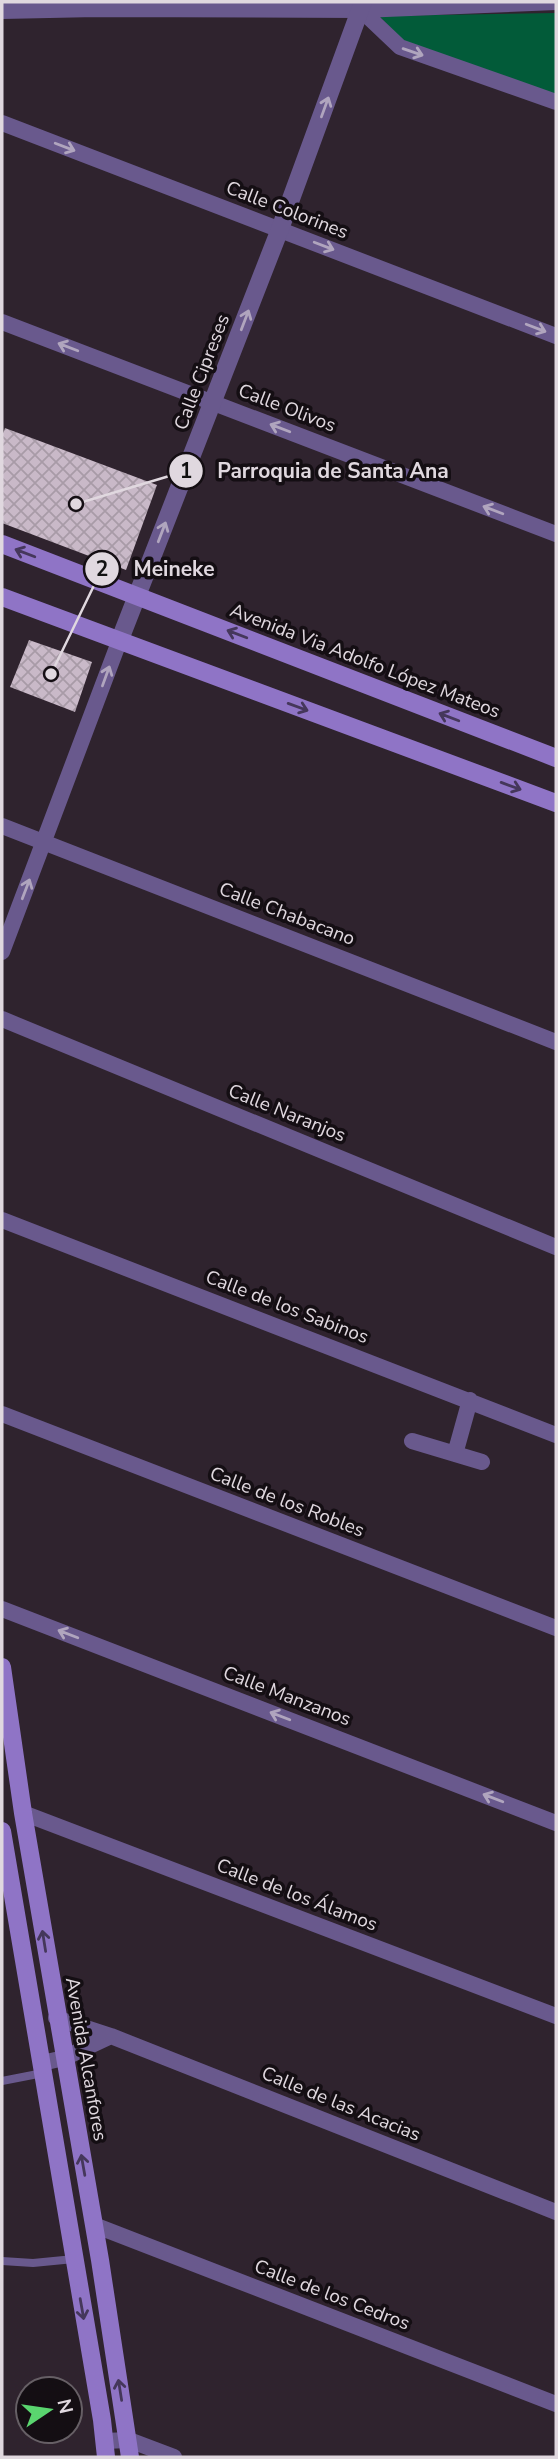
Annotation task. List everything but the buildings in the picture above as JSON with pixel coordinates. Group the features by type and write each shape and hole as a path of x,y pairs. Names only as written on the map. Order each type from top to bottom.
{"main road":[{"name":"Avenida Via Adolfo López Mateos","path":"2,544 556,756"},
{"path":"2,597 556,803"},
{"name":"Avenida Alcanfores","path":"2,1667 23,1813 130,2449"},
{"path":"2,1831 105,2449"}],"street":[{"path":"2,11 96,5 362,6 556,2"},
{"path":"362,6 400,47 556,102"},
{"name":"Calle Cipreses","path":"2,953 137,595 280,229 362,6"},
{"name":"Calle Colorines","path":"2,123 556,336"},
{"name":"Calle Olivos","path":"2,322 556,534"},
{"name":"Calle Chabacano","path":"2,826 556,1042"},
{"name":"Calle Naranjos","path":"2,1019 556,1247"},
{"name":"Calle de los Sabinos","path":"2,1220 556,1435"},
{"path":"455,1454 470,1400"},
{"name":"Calle de los Robles","path":"2,1414 556,1628"},
{"path":"412,1441 482,1462"},
{"name":"Calle Manzanos","path":"2,1609 556,1823"},
{"name":"Calle de los Álamos","path":"23,1813 556,2017"},
{"name":"Calle de las Acacias","path":"57,2018 111,2036 556,2212"},
{"path":"43,2068 111,2036"},
{"name":"Calle de los Cedros","path":"93,2225 556,2404"},
{"path":"105,2449 130,2449 174,2457"}],"lane":[{"path":"2,2081 43,2068"},
{"path":"2,2261 33,2263 74,2259"}],"green space":[{"path":"556,13 556,95 405,42 379,16"}],"place":[{"name":"Parroquia de Santa Ana","path":"76,504"},
{"name":"Meineke","path":"51,674"}]}
